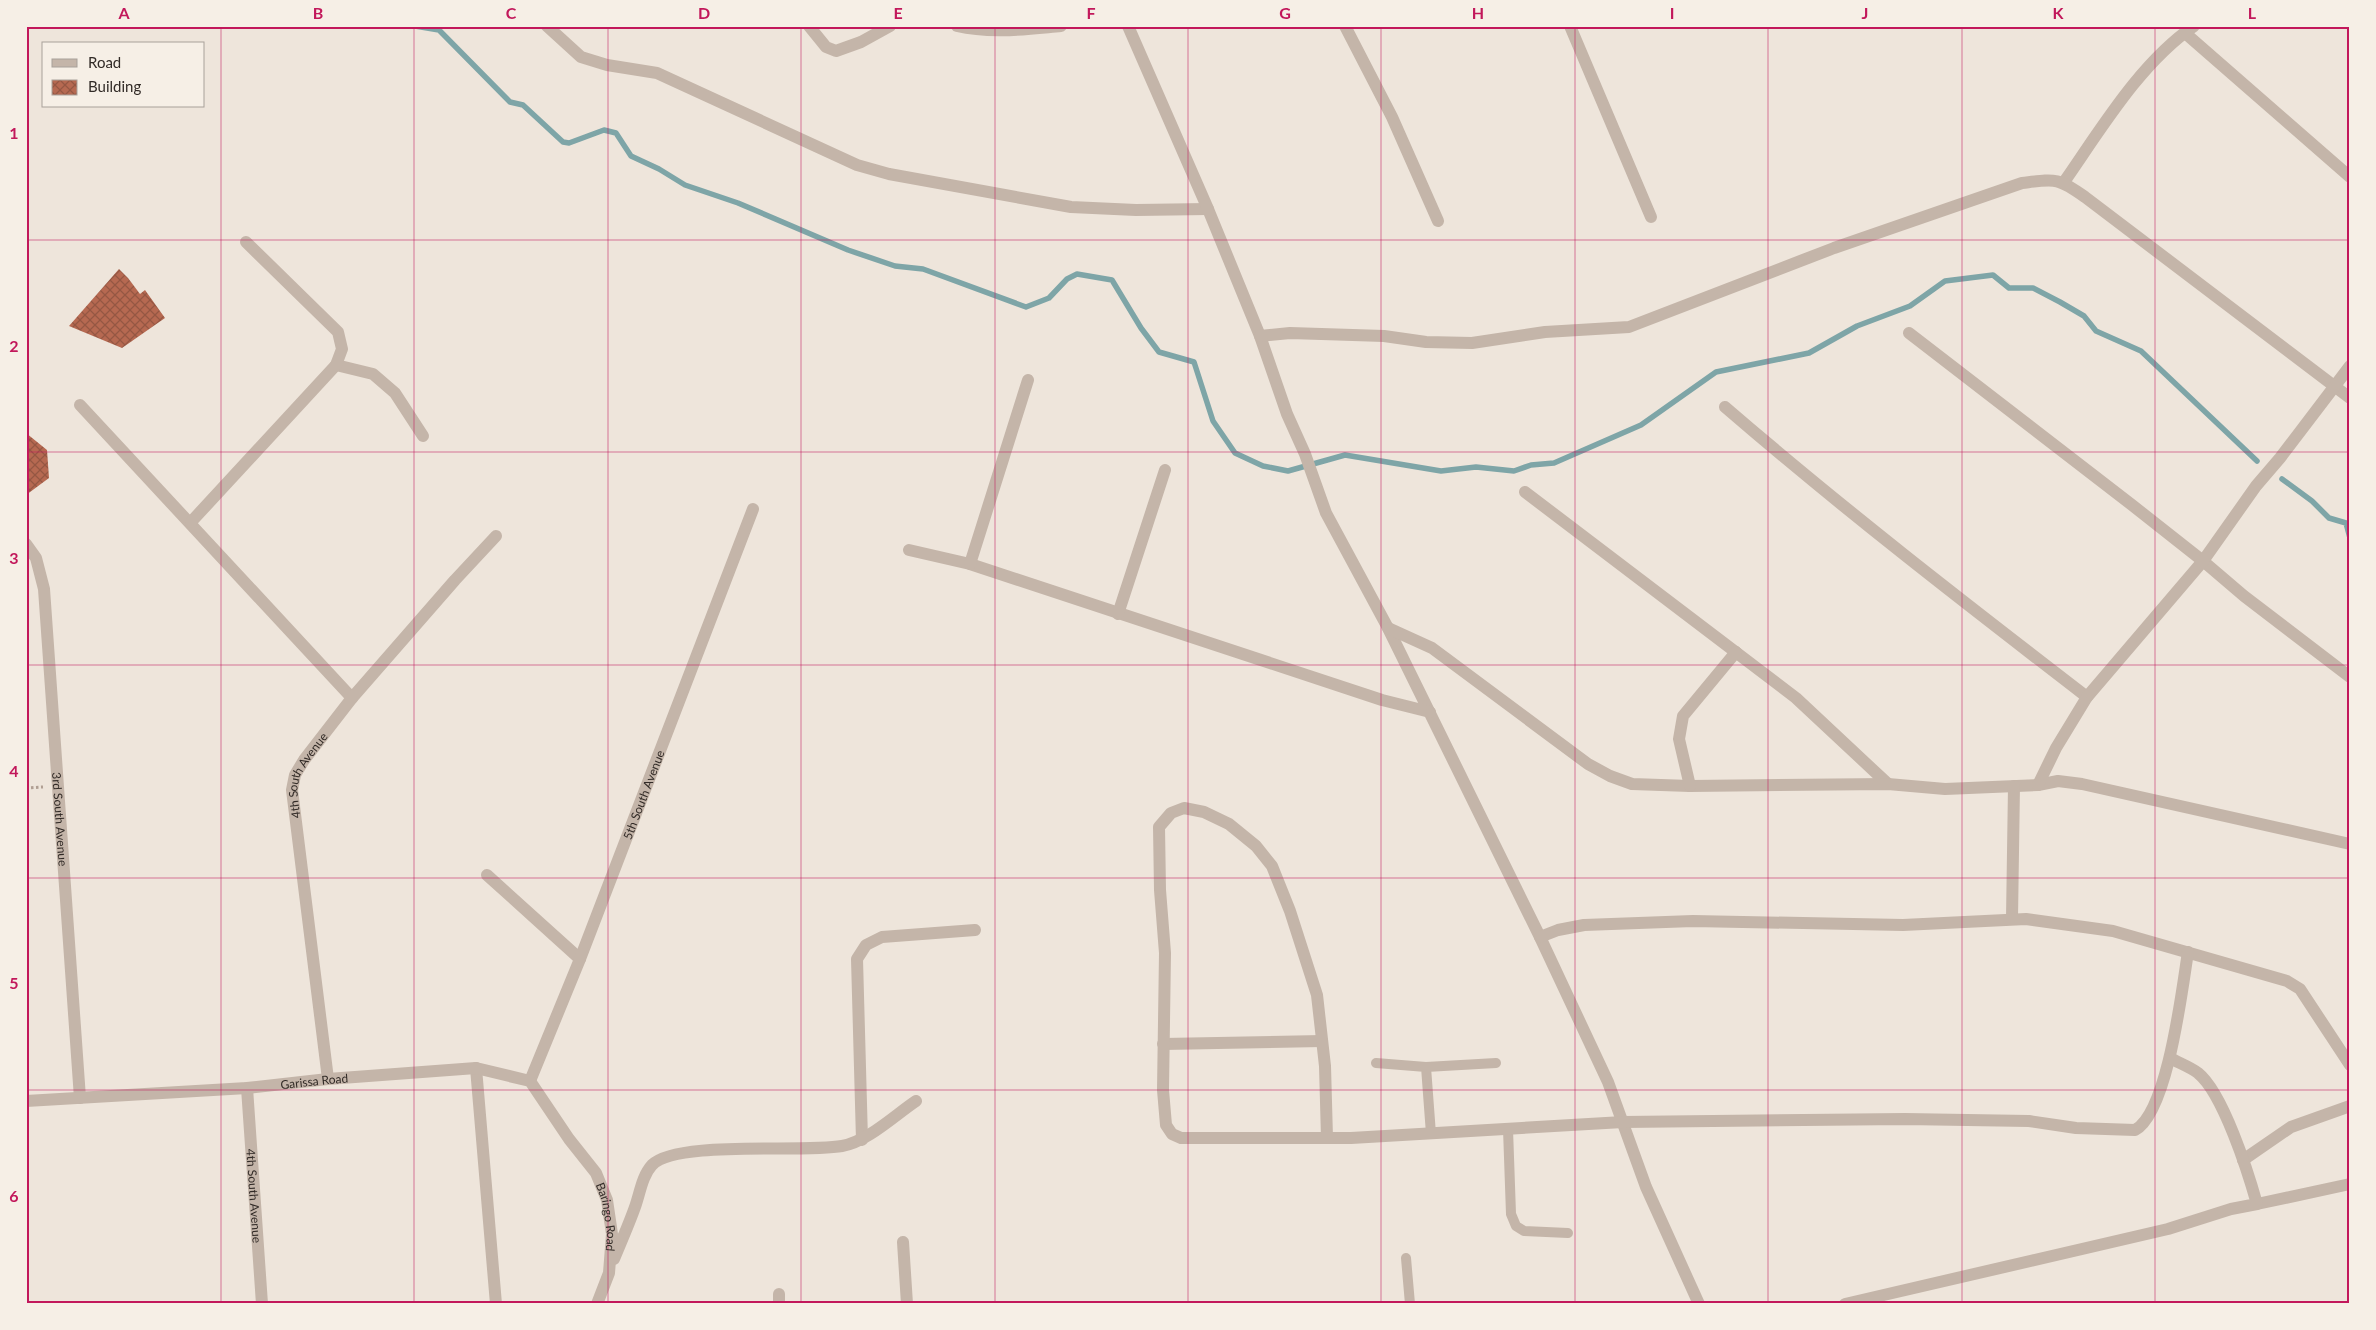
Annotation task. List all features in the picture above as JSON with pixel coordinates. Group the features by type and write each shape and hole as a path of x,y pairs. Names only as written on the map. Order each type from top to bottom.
{"street":[{"path":"547,26 581,57 657,73 857,165 889,174 1071,207 1136,210 1208,209"},
{"path":"810,26 826,46 836,51 852,46 890,26"},
{"path":"957,26 972,30 1007,30 1061,26"},
{"path":"1128,26 1208,209 1260,336 1287,414 1305,454 1326,514 1388,628 1540,937 1608,1082 1646,1187 1699,1304"},
{"path":"1345,26 1392,117 1438,221"},
{"path":"1570,26 1652,217"},
{"path":"2064,182 2112,112 2165,48 2190,30 2350,177"},
{"path":"1260,336 1290,333 1384,336 1426,342 1472,343 1544,332 1629,327 1834,248 2022,183 2054,180 2064,182 2350,398"},
{"path":"191,522 336,365 342,349 338,332 246,242"},
{"path":"1909,333 2203,560 2244,596 2350,677"},
{"path":"336,365 373,374 395,393 423,436"},
{"path":"2038,785 2056,748 2087,698 2203,560 2256,486 2350,366"},
{"path":"970,564 1028,380"},
{"path":"80,405 191,522 352,698"},
{"path":"1724,407 1934,578 2087,698"},
{"path":"1118,614 1165,470"},
{"path":"1525,492 1796,698 1888,784"},
{"name":"5th South Avenue","path":"530,1081 580,960 753,509"},
{"name":"4th South Avenue","path":"328,1079 292,790 295,775 304,760 352,698 454,580 496,536"},
{"name":"3rd South Avenue","path":"26,544 36,558 44,589 80,1098"},
{"path":"908,550 970,564 1382,700 1430,712"},
{"path":"1388,628 1432,648 1588,764 1610,776 1632,784 1690,786 1888,784 1945,788 2038,785 2058,781 2082,784 2350,844"},
{"path":"1690,786 1679,738 1684,716 1736,652"},
{"path":"2012,918 2014,786"},
{"path":"1327,1138 1318,995 1290,911 1272,866 1256,846 1229,824 1204,812 1184,808 1171,813 1159,827 1160,890 1165,953 1163,1090 1166,1125 1172,1134 1181,1138 1327,1138 1431,1134 1623,1122 1943,1119 2029,1121 2076,1128 2135,1130 2142,1126 2149,1116 2170,1058 2188,952"},
{"path":"487,875 580,960"},
{"path":"1540,937 1558,930 1584,926 1693,921 1903,925 2012,918 2114,931 2276,977 2300,990 2350,1066"},
{"path":"862,1140 857,960 866,945 882,938 975,930"},
{"path":"1164,1044 1322,1041"},
{"path":"2170,1058 2198,1073 2208,1086 2236,1141 2257,1204"},
{"path":"476,1068 496,1304"},
{"name":"Garissa Road","path":"26,1101 247,1088 328,1079 476,1068 530,1081"},
{"name":"Baringo Road","path":"530,1081 569,1139 596,1173 607,1200 612,1234 609,1273 597,1304"},
{"name":"4th South Avenue","path":"247,1088 262,1304"},
{"path":"609,1273 636,1206 646,1172 654,1163 697,1150 802,1149 844,1146 862,1140 916,1101"},
{"path":"2243,1160 2290,1127 2350,1106"},
{"path":"1845,1304 2168,1229 2231,1209 2350,1184"},
{"path":"903,1242 907,1304"}],"lane":[{"path":"1376,1063 1426,1067 1496,1062"},
{"path":"1426,1067 1431,1134"},
{"path":"1508,1129 1511,1214 1514,1223 1524,1230 1568,1233"},
{"path":"1406,1258 1410,1304"}],"building":[{"path":"119,269 140,294 145,290 165,318 122,348 69,326"},
{"path":"26,433 47,450 49,478 26,495"}],"waterway":[{"path":"415,26 439,30 510,102 523,105 563,142 569,143 604,130 616,133 631,156 659,169 685,185 738,203 848,250 895,266 923,269 1026,307 1049,298 1067,279 1077,274 1112,280 1141,328 1159,352 1194,362 1213,421 1235,453 1263,466 1288,471 1345,455 1441,471 1476,467 1514,471 1531,465 1554,463 1641,425 1716,372 1809,353 1857,326 1910,306 1945,281 1993,275 2009,288 2033,288 2084,316 2096,331 2141,351 2257,461"},
{"path":"2282,479 2312,501 2329,518 2346,523 2350,538"}]}
